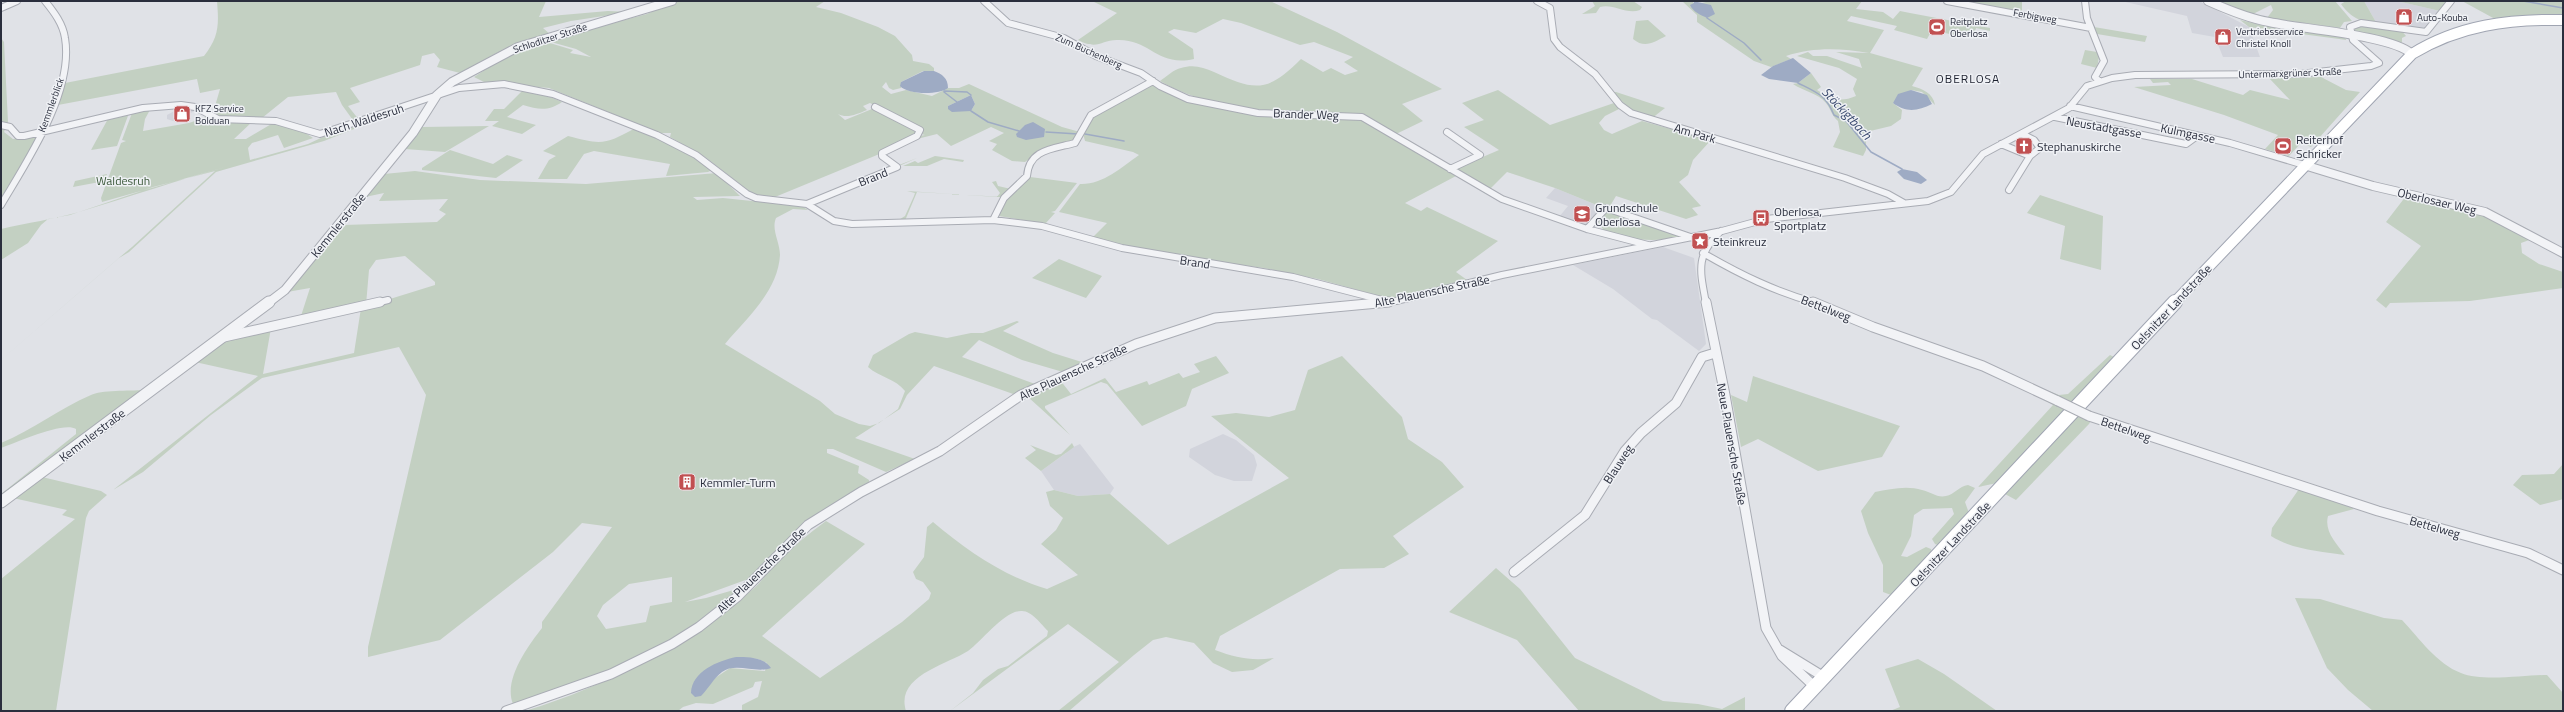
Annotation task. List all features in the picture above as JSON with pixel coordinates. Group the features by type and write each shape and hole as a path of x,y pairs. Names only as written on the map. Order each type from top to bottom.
{"main road":[{"name":"Oelsnitzer Landstraße","path":"1820,682 2304,165 2412,54 2426,44 2448,34 2480,26 2563,20"},
{"path":"1792,711 1820,682"}],"street":[{"path":"1,8 17,1"},
{"name":"Kemmlerblick","path":"1,205 42,132 66,58 63,28 55,11 45,1"},
{"name":"Schloditzer Straße","path":"437,96 452,82 518,47 672,1"},
{"name":"Zum Buchenberg","path":"984,1 1008,23 1064,38 1096,56 1141,73 1153,81"},
{"name":"Am Park","path":"1537,1 1550,8 1552,30 1560,47 1595,74 1620,105 1631,113 1845,178 1888,194 1904,203"},
{"name":"Ferbigweg","path":"1947,1 2091,28"},
{"path":"2085,1 2091,28 2104,61 2095,78 2099,81"},
{"path":"2208,1 2232,12 2270,23 2351,34 2392,45 2412,54"},
{"path":"2351,34 2350,27 2361,23 2426,32 2451,1"},
{"path":"2075,24 2098,46"},
{"name":"Untermarxgrüner Straße","path":"2070,106 2085,87 2099,81 2154,76 2306,74 2345,71 2378,65 2377,60 2358,45 2351,34"},
{"path":"2377,41 2412,54"},
{"path":"2392,45 2426,44"},
{"path":"993,220 1004,198 1027,176 1028,164 1034,156 1076,143 1091,115 1153,81"},
{"name":"Brander Weg","path":"1153,81 1188,99 1242,110 1296,116 1362,117 1502,199 1586,229 1648,245"},
{"name":"Nach Waldesruh","path":"1,125 10,127 18,136 42,132 143,108 181,105 195,107 218,119 276,121 320,134 459,88 484,84 504,84 545,92 657,135 696,155 747,194 756,198"},
{"name":"Kemmlerstraße","path":"1,502 222,338 284,290 299,275 413,133 437,96"},
{"name":"Neue Plauensche Straße","path":"1820,682 1790,665 1773,644 1765,628 1762,617 1726,402 1700,274 1703,253 1708,243 1722,231 1766,219 1944,197 1955,191 1983,154 2055,117 2070,106"},
{"name":"Kulmgasse","path":"2070,106 2100,111 2197,136 2252,148 2304,165"},
{"name":"Brand","path":"807,204 897,167 882,156 882,153 917,136 920,130 875,107"},
{"name":"Neustadtgasse","path":"2055,117 2066,121 2106,126 2186,144 2197,136"},
{"path":"1447,132 1480,155 1450,169"},
{"path":"2009,190 2030,156 2040,148 2034,140 2022,134"},
{"path":"2001,144 2030,156"},
{"name":"Oberlosaer Weg","path":"2304,165 2373,186 2485,212 2563,253"},
{"name":"Brand","path":"756,198 807,204 834,221 852,224 993,220 1042,226 1122,248 1293,277 1385,301 1396,300"},
{"path":"1586,229 1606,208 1708,243"},
{"path":"1595,221 1600,231 1607,235"},
{"name":"Alte Plauensche Straße","path":"506,711 611,674 672,644 699,627 737,597 779,552 808,525 861,492 940,451 1006,404 1047,382 1136,344 1215,318 1396,300 1502,275 1722,231"},
{"name":"Bettelweg","path":"1703,253 1746,278 1782,293 1821,304 1887,333 1983,366 2089,416 2378,511 2528,553 2563,570"},
{"name":"Kemmlerstraße","path":"222,338 388,300"},
{"name":"Blauweg","path":"1514,572 1585,515 1625,451 1641,433 1676,403 1702,357 1715,353"}],"shaded area":[{"path":"2121,1 2199,1 2249,27 2260,57 2223,57 2215,37 2192,33 2187,16"},
{"name":"Auto-Kouba","path":"2364,1 2397,1 2440,11 2424,30 2377,24"},
{"path":"182,107 197,110 173,121 167,119 167,115"},
{"path":"1555,188 1604,208 1585,226 1559,217 1568,206 1546,198"},
{"path":"1663,247 1694,258 1706,344 1699,351 1657,320 1652,319 1613,289 1573,265"},
{"path":"1223,434 1236,440 1254,455 1257,465 1252,481 1234,481 1215,475 1189,457 1190,449"},
{"path":"1080,444 1114,488 1110,494 1078,496 1054,490 1041,471 1066,453 1067,450"}],"green space":[{"path":"217,1 546,1 539,17 608,11 630,12 571,21 543,28 551,35 504,49 460,73 437,67 440,60 434,53 422,56 420,65 350,88 360,102 348,106 360,121 355,123 342,105 336,92 288,97 262,118 219,118 213,113 220,89 200,93 197,79 58,105 65,83 204,56 213,43 217,30"},
{"path":"675,1 825,1 816,7 841,13 878,27 895,36 912,55 913,61 929,64 934,68 934,71 923,71 901,82 901,88 893,90 889,88 886,82 882,87 891,94 906,90 932,96 948,88 959,88 969,84 1062,127 1080,132 1077,140 1037,153 1025,162 1012,161 992,150 997,144 989,141 1004,133 991,127 951,146 937,134 913,140 885,154 899,165 917,158 899,166 883,154 919,136 925,135 921,134 924,130 870,103 863,106 867,110 856,114 845,116 838,114 845,120 872,109 918,130 918,134 877,155 775,197 754,195 705,157 670,137 671,133 660,133 549,88 484,82 474,77 506,56 540,40 573,50 570,53 591,57 576,49 551,42 552,39 647,14","holes":["971,95 975,104 971,111 948,106"]},
{"path":"1092,1 1270,1 1337,32 1442,89 1402,104 1423,121 1394,135 1367,117 1356,114 1255,109 1230,106 1206,100 1182,92 1160,81 1173,71 1194,66 1206,69 1240,83 1260,85 1269,83 1279,78 1301,59 1323,72 1331,68 1345,75 1358,71 1344,62 1353,57 1314,42 1300,45 1241,23 1223,19 1196,33 1174,29 1168,32 1193,49 1194,59 1181,60 1162,57 1139,44 1130,41 1113,40 1095,45 1085,43 1078,40 1117,13"},
{"path":"1592,1 1633,1 1642,7 1640,10 1630,11 1605,6 1600,7 1596,13 1582,14 1595,6"},
{"path":"1682,1 1706,3 1698,1 1862,1 1856,9 1883,12 1893,19 1900,11 1990,28 1990,31 1976,28 1974,35 1954,35 1932,30 1927,39 1894,30 1897,26 1851,16 1847,21 1884,30 1870,53 1923,68 1912,86 1927,92 1932,97 1935,105 1922,92 1911,90 1893,103 1902,110 1901,119 1891,126 1866,132 1866,150 1863,156 1833,147 1840,132 1838,121 1828,105 1815,94 1801,89 1793,84 1798,83 1811,73 1821,87 1817,90 1827,96 1840,100 1856,96 1853,89 1857,79 1839,68 1797,56 1808,52 1813,56 1827,56 1862,68 1859,59 1836,52 1869,53 1838,49 1806,51 1786,56 1791,59 1771,67 1754,61 1697,22 1697,15"},
{"path":"1955,1 2022,1 2022,13"},
{"path":"2214,1 2335,1 2352,21 2344,22 2340,28 2267,18 2273,10 2271,5 2251,15"},
{"path":"2346,1 2364,1 2377,24 2366,22 2352,16 2341,4"},
{"path":"2397,1 2449,1 2440,11"},
{"path":"2462,1 2557,1 2563,2 2563,16 2495,19"},
{"path":"1648,20 1666,36 1650,44 1642,44 1633,39 1636,21"},
{"path":"2240,20 2275,28 2343,37 2347,40 2249,27"},
{"path":"2363,25 2401,30 2406,36 2402,38 2402,42 2393,42 2355,32 2353,30 2354,26"},
{"path":"2094,27 2147,36 2145,42 2097,34"},
{"path":"1,38 4,42 8,122 4,132 13,139 38,136 1,198"},
{"path":"2085,50 2097,52 2099,57 2097,68 2081,64"},
{"path":"2321,77 2346,90 2360,92 2311,147 2301,143 2289,156 2265,149 2278,135 2224,115 2134,87 2171,85 2168,82 2153,83 2150,79 2192,79 2243,95 2250,90 2290,100 2269,78"},
{"path":"1150,84 1224,109 1361,118 1456,176 1405,203 1421,211 1427,207 1498,241 1456,272 1467,280 1390,299 1318,279 1264,268 1174,256 1092,238 1107,223 1059,212 1080,184 1088,184 1104,179 1139,155 1133,152 1085,141 1083,133 1094,116"},
{"path":"523,90 539,92 536,95 541,93 562,102 553,107 544,109 523,105 507,117 536,125 522,134 492,126 499,121 485,121 494,109 504,109"},
{"path":"1498,90 1550,125 1614,103 1619,109 1605,116 1599,123 1604,130 1612,134 1642,121 1711,140 1693,160 1688,175 1679,182 1701,206 1692,208 1698,215 1686,219 1616,196 1610,206 1604,208 1555,188 1507,172 1489,190 1457,172 1457,168 1499,150 1464,127 1484,120 1462,103"},
{"path":"1613,92 1665,108 1651,119 1633,113"},
{"name":"Waldesruh","path":"151,108 145,119 143,131 189,123 206,117 222,121 253,121 234,139 246,139 273,123 304,132 313,138 284,148 278,135 252,143 248,148 250,160 308,144 325,136 379,119 324,141 216,172 129,252 119,258 1,360 120,257 132,247 215,171 187,178 209,172 174,181 102,202 101,198 121,143 126,141 122,140 132,113"},
{"path":"129,113 117,146 91,150 109,117"},
{"path":"489,126 445,152 405,149 422,127"},
{"path":"637,127 691,154 712,170 708,172 666,176 670,164 594,151 584,154 567,179 538,179 549,160 556,156 543,151 568,136 589,141 603,142 618,137"},
{"path":"450,150 493,164 507,155 523,160 496,178 422,170 422,168"},
{"path":"935,156 964,160 963,162 944,159 927,166 903,166 915,161 918,163"},
{"path":"415,171 480,180 586,184 717,173 740,196 693,197 697,200 723,198 802,206 808,210 793,209 776,218 775,232 780,255 774,280 768,292 752,314 725,344 820,401 835,414 859,424 870,426 878,424 855,438 915,459 886,472 833,449 827,449 827,453 859,466 858,473 869,480 869,484 805,522 760,566 751,578 685,602 706,598 744,587 695,628 614,670 513,704 511,685 518,664 542,628 542,622 612,527 582,523 553,552 440,640 368,657 368,647 426,395 399,347 262,378 211,415 143,472 113,490 258,376 195,362 226,338 271,328 263,374 354,353 361,308 435,285 435,282 405,256 376,260 369,270 366,305 300,319 310,288 287,292 344,225 437,222 446,214 439,210 448,199 379,201 384,193 365,197 384,174","holes":["672,577 672,602 650,606 646,622 606,629 597,616 603,605 629,584"]},
{"path":"107,174 105,181 73,187 75,181"},
{"path":"1030,177 1077,183 1055,211 1051,212 1055,213 1045,224 999,216 1007,196"},
{"path":"187,178 98,206 79,212 143,190"},
{"path":"996,181 998,186 1011,189 1003,197 997,197 1000,193 992,182"},
{"path":"907,191 956,194 917,192 904,223 897,221 905,216 915,193"},
{"path":"2040,195 2103,216 2101,270 2060,259 2065,226 2027,213"},
{"path":"2406,196 2471,209 2532,239 2521,243 2522,253 2539,264 2563,272 2563,288 2470,301 2390,303 2386,308 2376,300 2421,246 2386,222"},
{"path":"1608,211 1682,237 1663,240 1644,240 1605,232 1598,222"},
{"path":"79,212 70,215 58,217 70,214"},
{"path":"48,219 41,225 28,243 1,260 1,229"},
{"path":"1059,259 1102,276 1086,298 1032,278"},
{"path":"1017,321 1019,322 1003,331 1053,353 1085,363 1063,372 1022,360 979,340 962,357 1035,384 1016,395 934,366 907,395 900,409 884,419 898,409 905,391 897,384 868,367 873,355 915,332 947,338 971,333 983,333"},
{"path":"2110,355 2114,357 2070,405 2019,379 2059,395 2068,394"},
{"path":"1216,356 1229,373 1192,389 1186,406 1142,426 1107,384 1101,382 1045,406 1045,408 1070,435 1028,397 1060,380 1071,394 1105,378 1116,392 1147,381 1149,385 1179,373 1183,378 1200,372 1194,364"},
{"path":"1342,356 1402,417 1408,439 1442,462 1464,487 1393,536 1409,554 1384,568 1340,569 1220,636 1215,650 1244,658 1274,658 1253,670 1232,672 1213,663 1194,643 1166,637 1153,640 1069,711 1058,711 1119,662 1068,624 950,711 973,693 983,680 998,669 1008,666 1047,636 1048,631 1036,618 1025,611 1021,611 1014,612 1000,621 968,651 925,673 915,680 908,689 905,699 906,711 742,711 742,705 758,697 762,681 755,682 753,687 713,704 696,703 683,707 678,711 525,711 556,701 616,676 673,645 700,628 753,589 787,552 826,521 865,544 762,636 820,678 902,622 929,599 931,593 923,582 916,579 913,572 924,557 927,527 933,522 959,543 987,562 1031,584 1047,589 1078,575 1041,544 1056,530 1063,518 1050,506 1046,492 1054,490 1078,496 1110,494 1168,545 1289,478 1211,416 1236,413 1269,417 1295,410 1308,370","holes":["736,657 758,659 767,663 765,671 730,668 712,680"]},
{"path":"1753,376 1900,426 1882,457 1818,471 1758,439 1741,447 1731,395 1747,402"},
{"path":"2017,384 2067,408 1997,483 1978,487 2053,405"},
{"path":"143,390 1,500 1,494 76,434 76,429 70,427 51,430 1,448 1,443 13,438 68,406 95,393"},
{"path":"2080,414 2092,419 2089,424 2016,500 2005,494"},
{"path":"1072,443 1074,447 1041,471 1025,458 1036,450 1030,445 1056,455 1061,454"},
{"path":"2563,464 2563,499 2540,505 2513,485 2522,475 2554,474"},
{"path":"42,477 101,491 107,495 89,511 86,518 56,711 1,711 1,579 75,519 62,515 67,510 13,498"},
{"path":"1968,485 1975,488 1965,502 1970,516 1940,546 1935,544 1932,539 1954,514 1952,508 1923,509 1914,515 1911,536 1901,556 1907,557 1926,547 1931,549 1932,555 1891,595 1883,592 1883,565 1868,533 1861,511 1875,492 1898,488 1910,488 1922,490 1937,496 1943,496 1952,494"},
{"path":"2299,489 2345,501 2354,509 2328,516 2327,521 2329,532 2345,555 2297,547 2279,541 2271,536 2272,528"},
{"path":"1496,568 1520,589 1575,658 1663,701 1698,704 1722,709 1745,697 1745,711 1579,711 1517,640 1449,612"},
{"path":"2295,598 2320,599 2384,618 2402,620 2436,657 2452,669 2470,676 2491,678 2547,675 2563,693 2563,711 2373,711 2348,690 2327,668"},
{"path":"1918,659 1944,674 1997,711 1890,711 1900,707 1885,669"}],"water":[{"path":"1693,1 1711,5 1715,14 1707,18 1697,13 1690,5 1694,3"},
{"path":"1793,58 1811,73 1798,83 1769,79 1761,75 1773,66"},
{"path":"924,71 934,71 944,77 948,88 938,92 924,93 910,91 900,86 901,82"},
{"path":"1911,90 1927,95 1932,104 1922,108 1907,110 1893,103 1898,94"},
{"path":"971,95 975,104 971,111 952,112 948,109 948,106"},
{"path":"1033,122 1045,129 1044,137 1026,140 1017,137 1016,134 1025,125"},
{"path":"1902,169 1917,172 1927,180 1921,184 1904,179 1897,172"},
{"path":"736,657 760,660 768,664 771,668 759,670 740,668 728,669 719,675 701,696 695,697 691,693 692,685 707,668 714,664"}],"waterway":[{"path":"2523,1 2563,8"},
{"name":"Stöckigtbach","path":"1707,18 1744,43 1761,60"},
{"name":"Stöckigtbach","path":"1798,83 1824,98 1834,115 1846,121 1871,152 1902,169"},
{"path":"944,91 967,92 971,95"},
{"path":"944,92 957,102"},
{"path":"971,111 988,122 1019,131"},
{"path":"1046,132 1078,134"},
{"path":"1085,134 1124,141"}],"place":[{"name":"Auto-Kouba","path":"2404,17"},
{"name":"Reitplatz Oberlosa","path":"1937,27"},
{"name":"Vertriebsservice Christel Knoll","path":"2223,37"},
{"name":"KFZ Service Bolduan","path":"182,114"},
{"name":"Stephanuskirche","path":"2024,146"},
{"name":"Reiterhof Schricker","path":"2283,146"},
{"name":"Grundschule Oberlosa","path":"1582,214"},
{"name":"Oberlosa, Sportplatz","path":"1761,218"},
{"name":"Steinkreuz","path":"1700,241"},
{"name":"Kemmler-Turm","path":"687,482"}],"district":[{"name":"OBERLOSA","path":"1968,78"}]}
